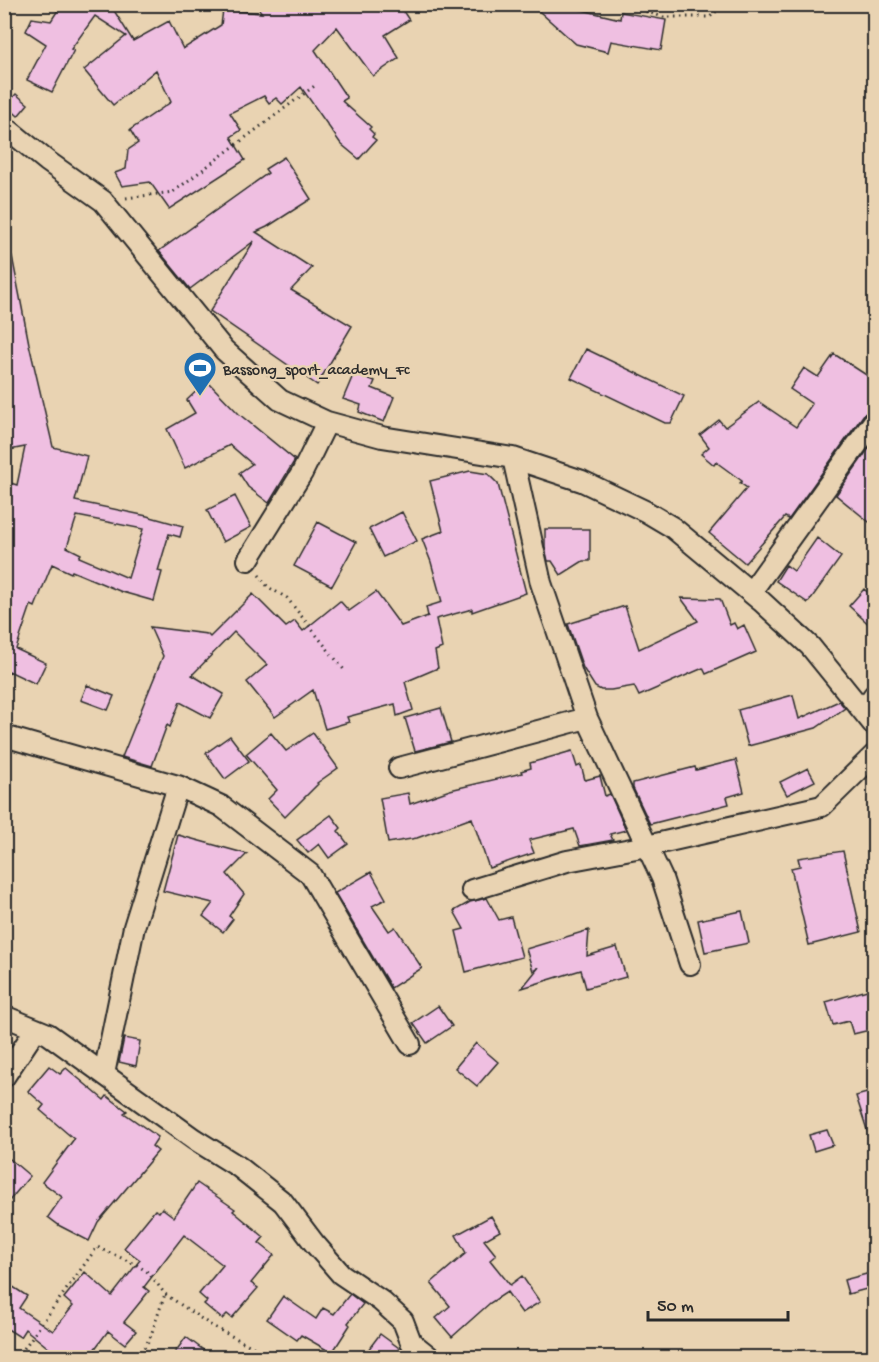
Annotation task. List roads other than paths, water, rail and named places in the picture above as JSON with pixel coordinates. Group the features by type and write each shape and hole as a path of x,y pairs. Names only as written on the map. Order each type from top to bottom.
{"street":[{"path":"4,126 47,161 103,201 224,350 280,400 327,422 382,437 513,458 582,481 645,511 672,527 751,592 810,646 871,710"},
{"path":"751,592 874,421"},
{"path":"248,560 302,473 327,422"},
{"path":"513,458 541,583 587,718 662,878 690,964"},
{"path":"399,768 587,718"},
{"path":"4,736 178,786 221,806 310,874 410,1044"},
{"path":"472,890 567,861 647,846 822,806 874,755"},
{"path":"104,1074 134,927 178,786"},
{"path":"4,1016 48,1034 194,1139 239,1167 283,1202 341,1274 381,1301 403,1322 411,1342 431,1358"},
{"path":"4,1077 36,1029"}],"place":[{"name":"Bassong_sport_academy_Fc","path":"200,397"}]}
